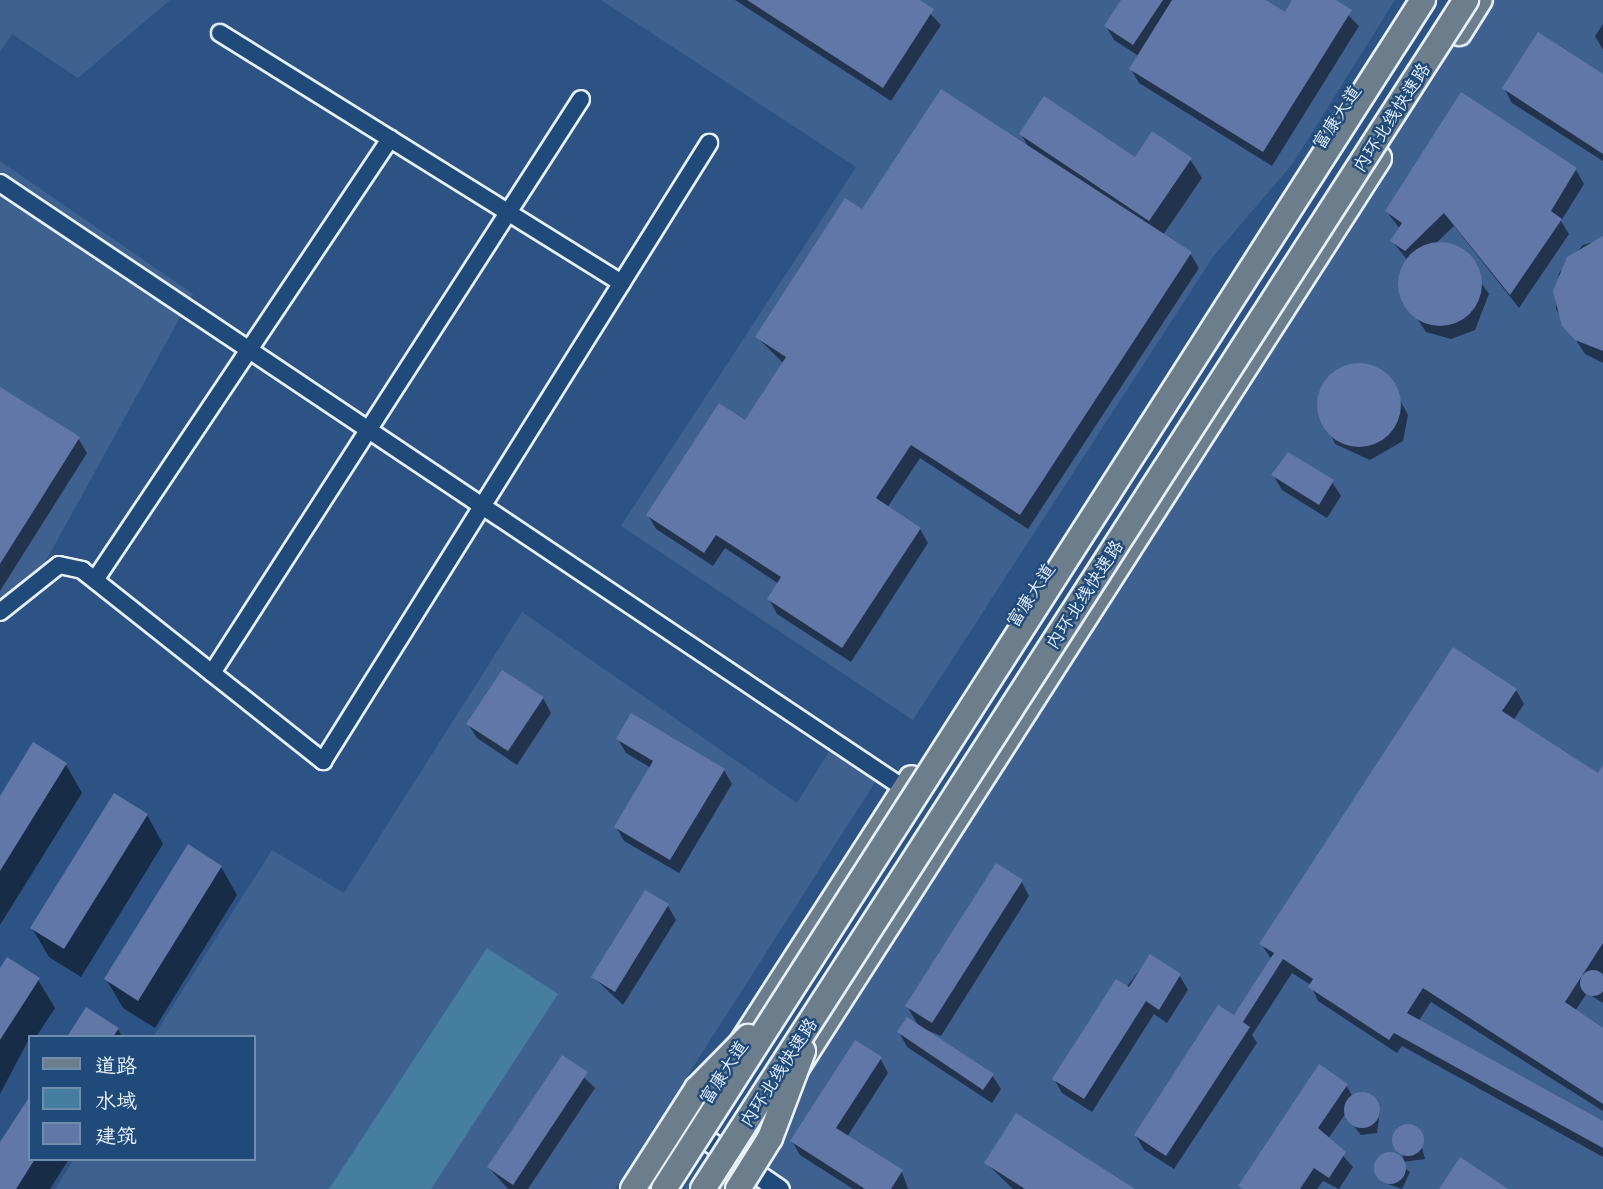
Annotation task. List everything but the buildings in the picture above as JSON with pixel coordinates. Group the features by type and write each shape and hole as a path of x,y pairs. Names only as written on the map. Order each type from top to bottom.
{"main road":[{"name":"富康大道","path":"648,1189 1411,0"},
{"name":"内环北线快速路","path":"664,1189 1423,0"},
{"name":"内环北线快速路","path":"703,1189 1466,0"},
{"path":"733,1181 1480,0"},
{"path":"634,1189 697,1090 762,1023 861,880"},
{"path":"733,1181 770,1138 804,1050 888,901"}],"street":[{"path":"220,33 621,283"},
{"path":"212,673 366,428 581,99"},
{"path":"95,580 390,139"},
{"path":"0,612 59,565 95,580 323,761 709,143"},
{"path":"0,183 905,789"},
{"path":"682,1136 733,1181 779,1189"}],"shaded area":[{"path":"0,0 170,0 78,78 12,34 0,52"},
{"path":"601,0 1395,0 1293,163 1213,257 913,720 621,526 856,167"},
{"path":"1480,0 1603,0 1603,1189 684,1189 702,1161 726,1176"},
{"path":"0,161 193,294 43,566 0,609"},
{"path":"522,612 797,803 835,742 881,773 615,1189 55,1189 73,1161 256,1161 256,1035 154,1035 272,850 344,893"}],"water":[{"path":"487,948 558,994 431,1189 329,1189"}]}
